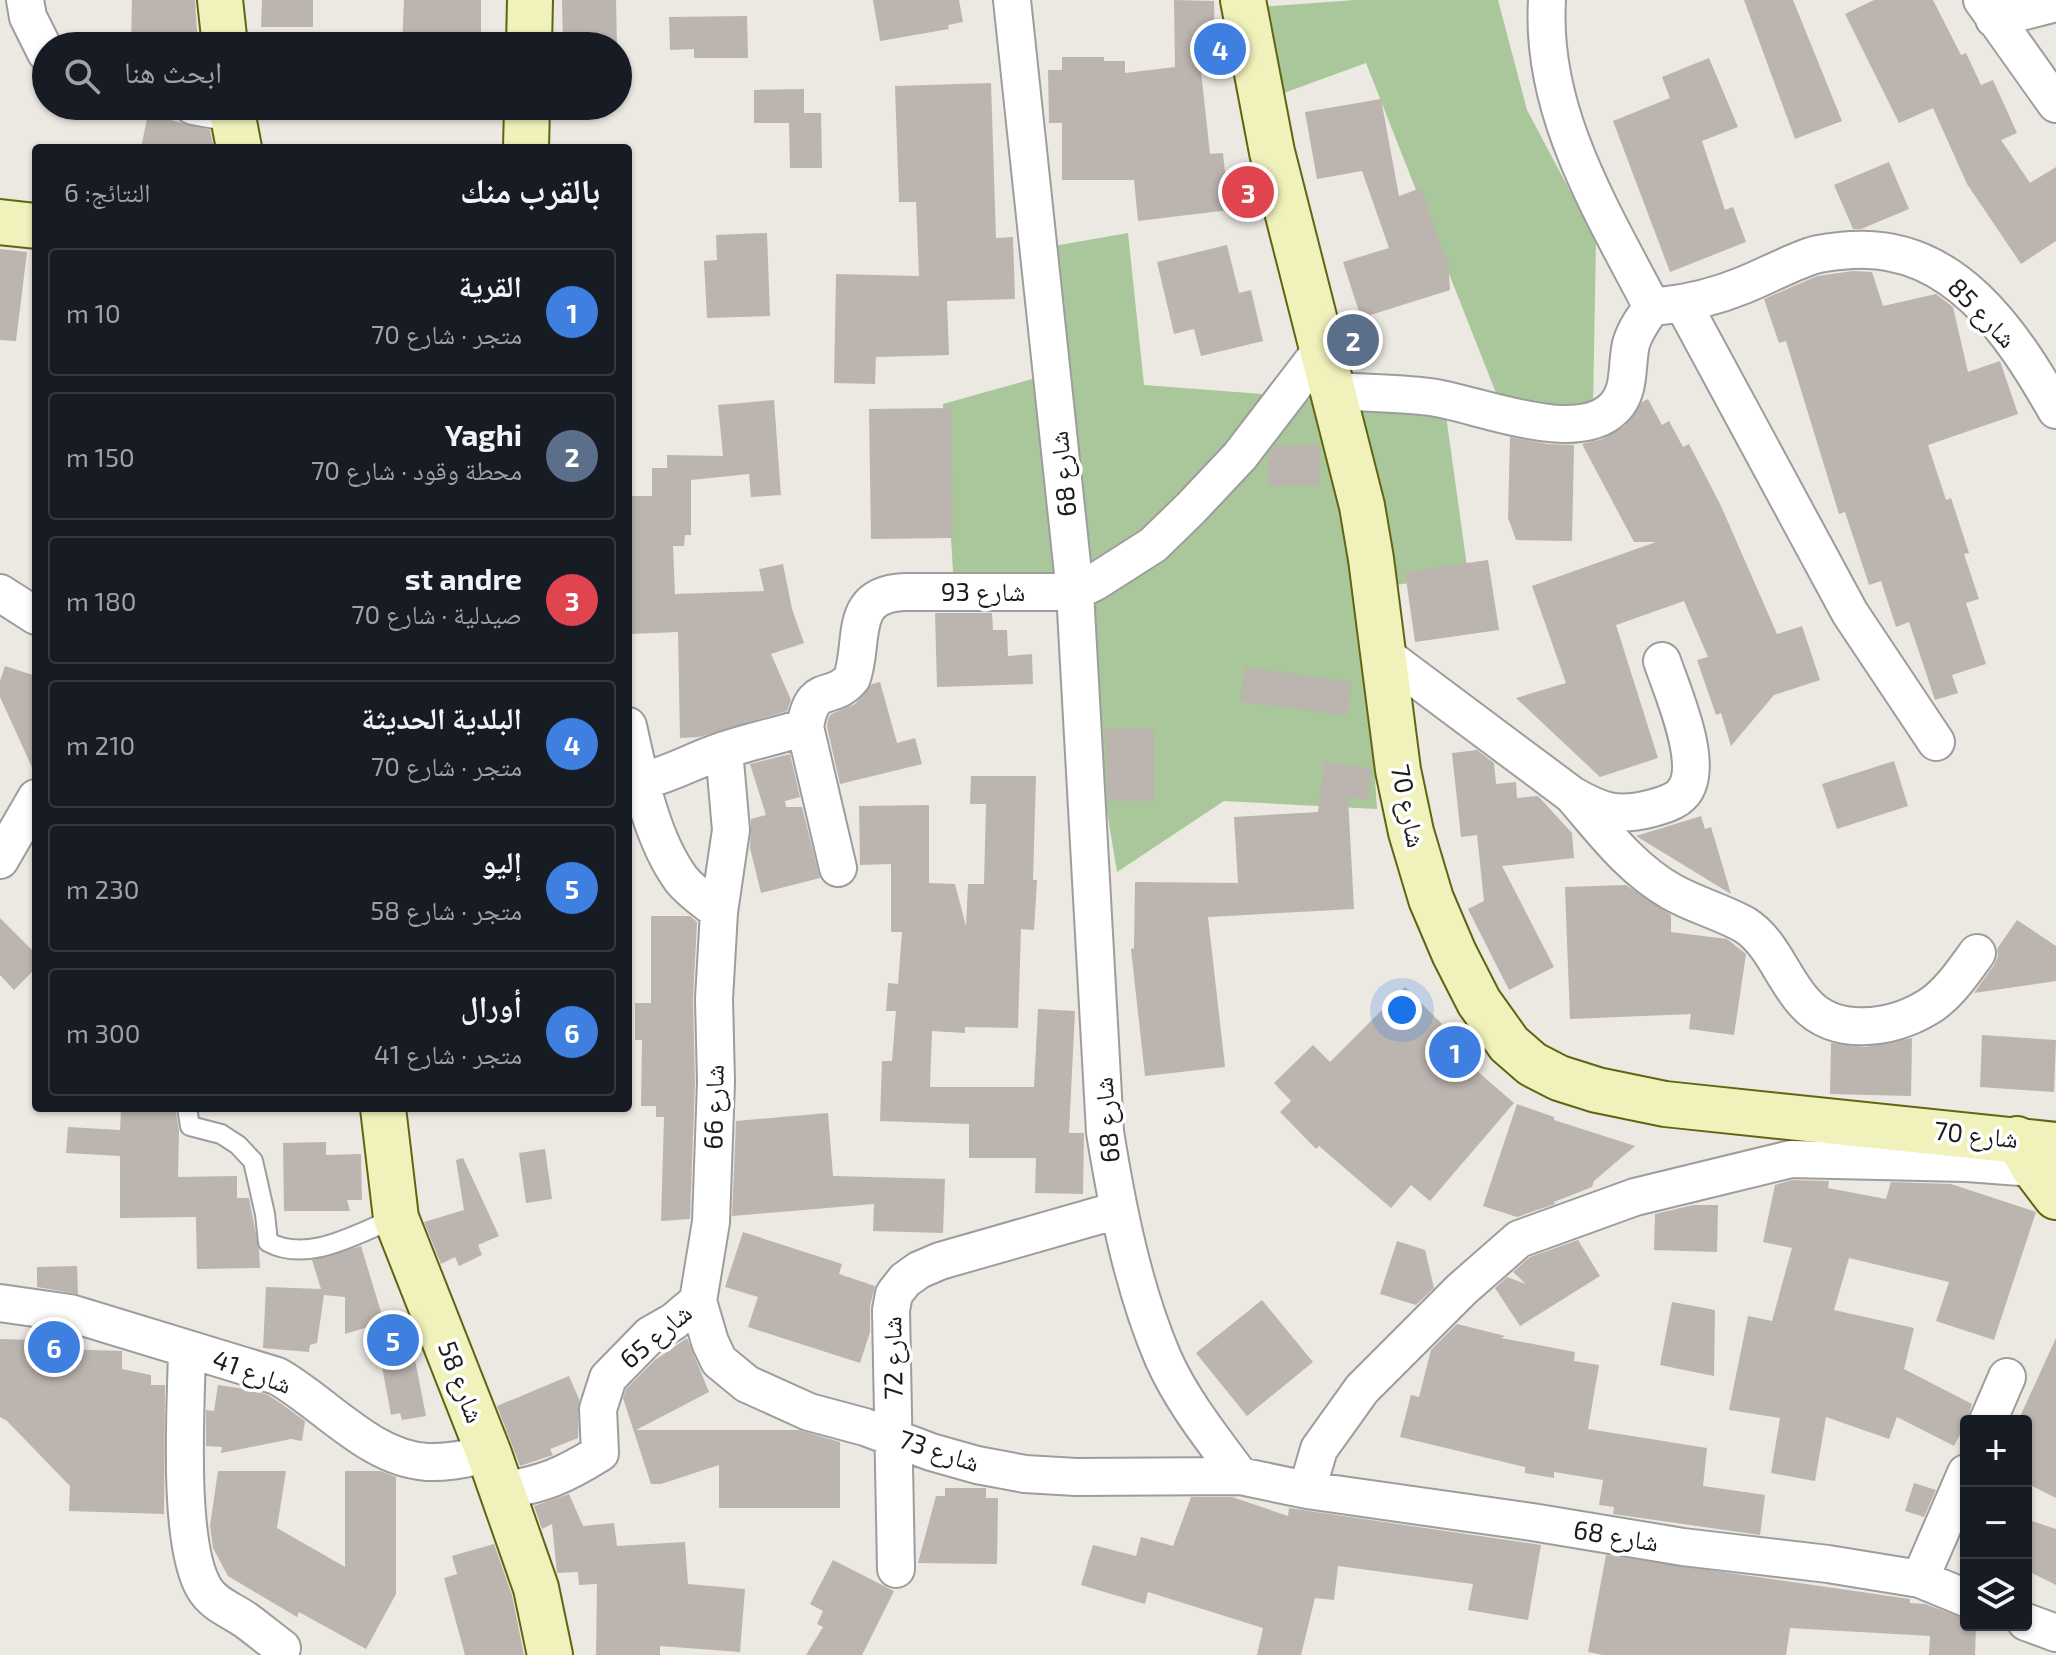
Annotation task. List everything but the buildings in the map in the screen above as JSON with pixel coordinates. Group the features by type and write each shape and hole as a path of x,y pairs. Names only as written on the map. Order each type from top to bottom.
{"street":[{"path":"25,0 35,32"},
{"path":"220,0 223,32"},
{"path":"529,32 530,0"},
{"name":"شارع 68","path":"1012,0 1075,592 1105,1132 1118,1210 1163,1357 1197,1418 1240,1476 1307,1490 1683,1547 1828,1564 1920,1579 1960,1596"},
{"name":"شارع 70","path":"1243,0 1272,152 1362,506 1407,816 1431,899 1479,1002 1509,1044 1532,1064 1559,1078 1597,1090 1665,1104 2041,1162"},
{"path":"1547,0 1548,64 1562,118 1587,183 1668,305 1850,613 1936,742"},
{"path":"1988,10 2056,3"},
{"path":"1988,10 2056,104"},
{"path":"526,144 527,120"},
{"path":"0,222 32,226"},
{"name":"شارع 85","path":"1668,305 1712,298 1812,256 1874,249 1911,256 1943,273 1986,309 2013,342 2056,410"},
{"path":"1332,391 1463,402 1538,422 1594,420 1613,410 1622,398 1635,333 1668,305"},
{"path":"1075,592 1153,545 1191,508 1240,456 1322,349"},
{"name":"شارع 93","path":"805,727 812,701 847,684 852,678 864,613 877,597 891,592 1075,592"},
{"path":"0,593 32,613"},
{"path":"1382,653 1572,795 1599,810 1624,813 1669,802 1682,794 1689,780 1691,764 1688,745 1662,661"},
{"path":"719,912 682,881 634,782 681,768 724,750 805,727 838,868"},
{"name":"شارع 66","path":"698,1301 711,1222 716,1082 714,999 719,912 731,830 724,750"},
{"path":"1572,795 1628,860 1670,891 1746,926 1765,945 1801,1000 1824,1020 1873,1027 1903,1019 1930,1006 1953,984 1977,953"},
{"path":"0,860 32,805"},
{"name":"شارع 58","path":"383,1112 396,1218 495,1472 536,1588 550,1655"},
{"path":"1307,1490 1319,1449 1362,1389 1462,1289 1519,1239 1635,1197 1791,1159 2041,1162"},
{"name":"شارع 72","path":"896,1569 891,1310 894,1294 905,1280 940,1261 1118,1210"},
{"name":"شارع 73","path":"698,1301 719,1361 739,1379 809,1412 865,1427 977,1465 1025,1474 1076,1477 1240,1476"},
{"name":"شارع 65","path":"495,1472 538,1485 569,1472 600,1453 598,1409 608,1378 650,1335 673,1322 698,1301"},
{"name":"شارع 41","path":"0,1303 70,1313 277,1376 297,1387 360,1435 400,1455 425,1462 455,1461 495,1472"},
{"path":"187,1350 185,1443 194,1563 205,1590 220,1606 245,1619 282,1648"},
{"path":"1991,1415 2007,1377"},
{"path":"1920,1579 1960,1487"},
{"path":"2032,1624 2056,1633"}],"lane":[{"path":"188,1112 190,1126 221,1134 238,1145 253,1161 268,1242 282,1250 308,1252 396,1218"}],"green space":[{"path":"1355,0 1498,0 1527,110 1596,240 1593,407 1507,421 1366,63 1262,101 1244,8"},
{"path":"1128,233 1144,385 1445,408 1468,574 1363,590 1377,809 1224,801 1117,872 1069,581 954,588 943,404 1043,376 1048,247"}],"place":[{"name":"البلدية الحديثة","path":"1220,49"},
{"name":"st andre","path":"1248,192"},
{"name":"Yaghi","path":"1353,340"},
{"name":"القرية","path":"1455,1052"},
{"name":"إليو","path":"393,1340"},
{"name":"أورال","path":"54,1347"}]}
